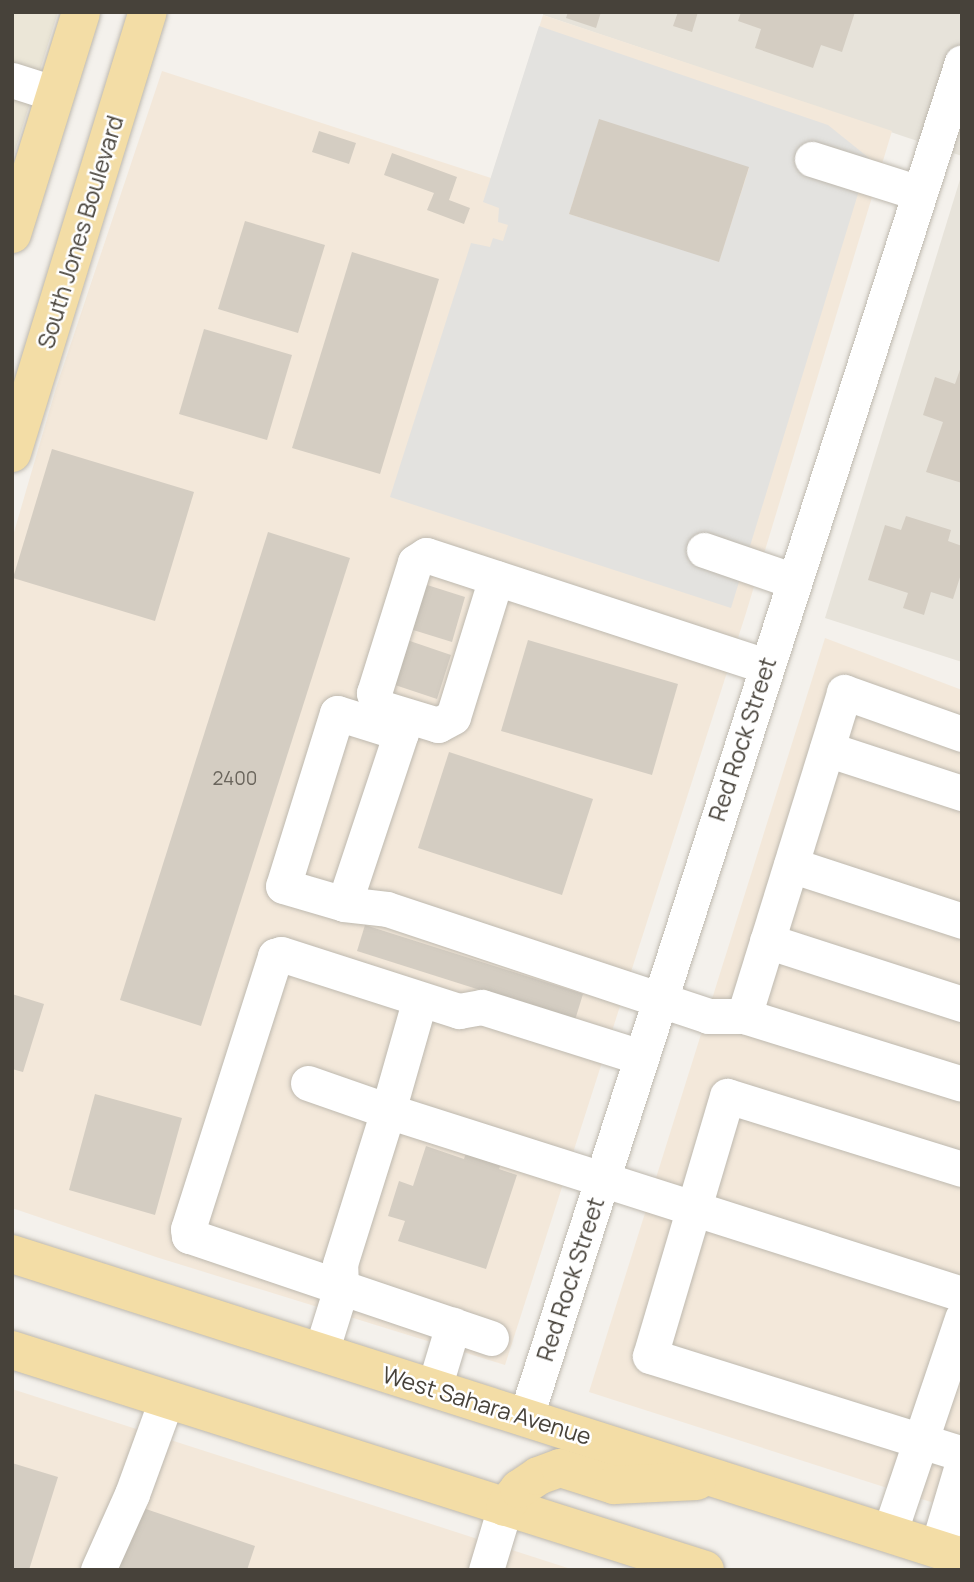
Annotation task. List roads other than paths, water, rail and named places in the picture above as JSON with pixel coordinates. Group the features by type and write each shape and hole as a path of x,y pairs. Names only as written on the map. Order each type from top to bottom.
{"main road":[{"path":"12,234 81,12"},
{"name":"South Jones Boulevard","path":"12,453 18,412 148,12"},
{"name":"West Sahara Avenue","path":"12,1254 949,1553"},
{"path":"12,1350 705,1570"},
{"path":"505,1507 519,1489 538,1476 560,1468 614,1485 724,1480"}],"street":[{"name":"Red Rock Street","path":"526,1416 765,666 962,62"},
{"path":"12,80 56,94"},
{"path":"812,159 919,193"},
{"path":"704,550 794,581"},
{"path":"496,578 453,717 438,725 379,707 374,693 415,562 426,555 765,666"},
{"path":"744,1016 844,692 962,734"},
{"path":"344,904 401,733 337,713 283,886 344,904 387,909 708,1016 744,1016 962,1084"},
{"path":"827,748 962,793"},
{"path":"791,865 962,921"},
{"path":"767,942 962,1004"},
{"path":"491,1338 193,1239 188,1230 275,956 281,954 459,1011 482,1007 641,1057"},
{"path":"321,1352 341,1288 340,1264 420,999"},
{"path":"308,1083 551,1164 962,1294"},
{"path":"962,1169 727,1096 650,1356 962,1454"},
{"path":"889,1534 962,1318"},
{"path":"434,1388 453,1325"},
{"path":"97,1570 132,1494 167,1398"},
{"path":"949,1553 962,1465"},
{"path":"486,1570 505,1507"}]}
